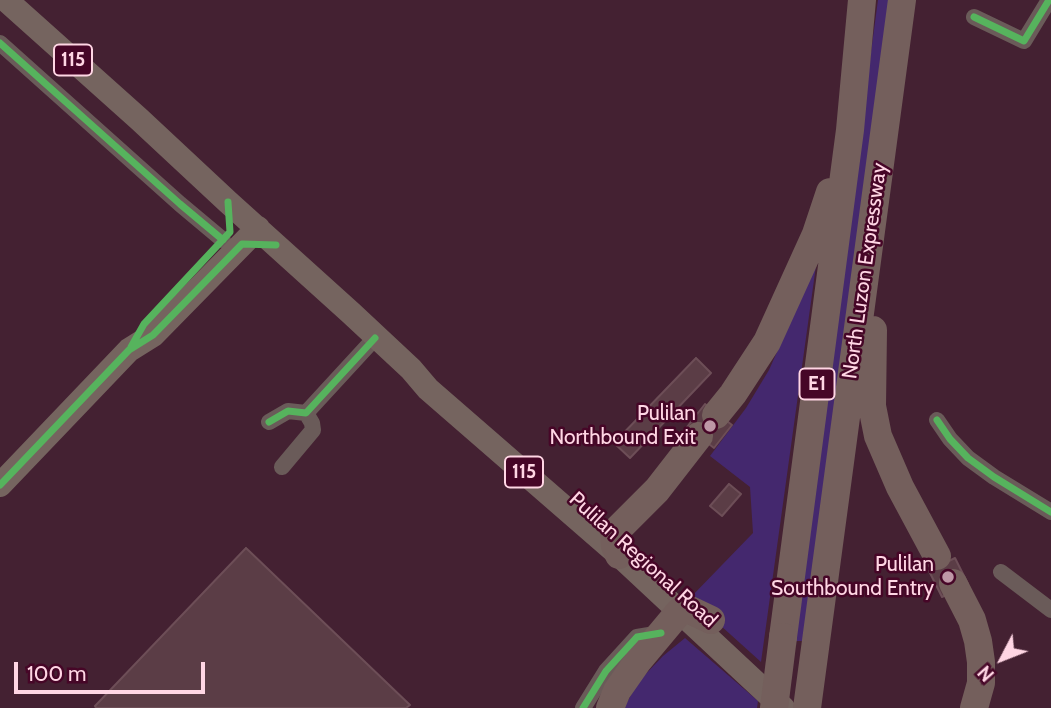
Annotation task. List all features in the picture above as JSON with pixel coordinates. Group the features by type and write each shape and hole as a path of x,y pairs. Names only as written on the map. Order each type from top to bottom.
{"highway":[{"name":"North Luzon Expressway","path":"774,708 850,130 862,0"},
{"name":"North Luzon Expressway","path":"806,708 902,0"},
{"path":"617,544 733,394 767,342 816,234 850,130"},
{"path":"873,212 872,406 878,436 886,457 937,556"},
{"path":"953,583 972,620 978,640 981,682 974,708"},
{"path":"610,708 617,691 638,661 682,610 690,610 711,620"}],"main road":[{"name":"Pulilan Regional Road","path":"6,0 139,119 243,230 351,313 411,369 421,371 449,388 617,544 711,620 806,708"},
{"path":"0,485 129,350 153,335 243,230"},
{"name":"Pulilan Regional Road","path":"617,544 670,623 783,708"}],"street":[{"path":"974,16 1024,41 1049,0"},
{"path":"0,43 180,204 243,230"},
{"path":"306,413 375,338"},
{"path":"269,422 288,411 306,413"},
{"path":"282,467 313,430 306,413"},
{"path":"937,421 968,458 993,477 1051,512"},
{"path":"1001,572 1051,610"},
{"path":"583,708 606,671 637,637 670,623"}],"shaded area":[{"path":"878,0 891,0 805,641 795,641 825,395"},
{"path":"819,244 761,662 690,598 753,533 750,487 710,456 746,408 769,370 796,309"},
{"path":"685,638 758,701 757,708 624,708 638,682"}],"building":[{"path":"696,358 711,373 630,458 614,443"},
{"name":"Pulilan Northbound Exit","path":"705,404 732,425 714,448 687,427"},
{"path":"729,484 741,494 722,516 710,506"},
{"path":"246,548 410,705 406,708 96,708"},
{"name":"Pulilan Southbound Entry","path":"955,558 968,584 942,597 929,571"}],"cycle path":[{"path":"974,17 1024,41 1049,0"},
{"path":"0,43 223,240"},
{"path":"131,347 144,324 230,232 228,202"},
{"path":"0,485 129,350 153,335 242,244 276,245"},
{"path":"269,422 288,411 306,413 375,338"},
{"path":"937,420 968,458 1051,512"},
{"path":"583,708 606,671 637,637 661,633"}],"place":[{"name":"Pulilan Northbound Exit","path":"710,426"},
{"name":"Pulilan Southbound Entry","path":"948,577"}]}
